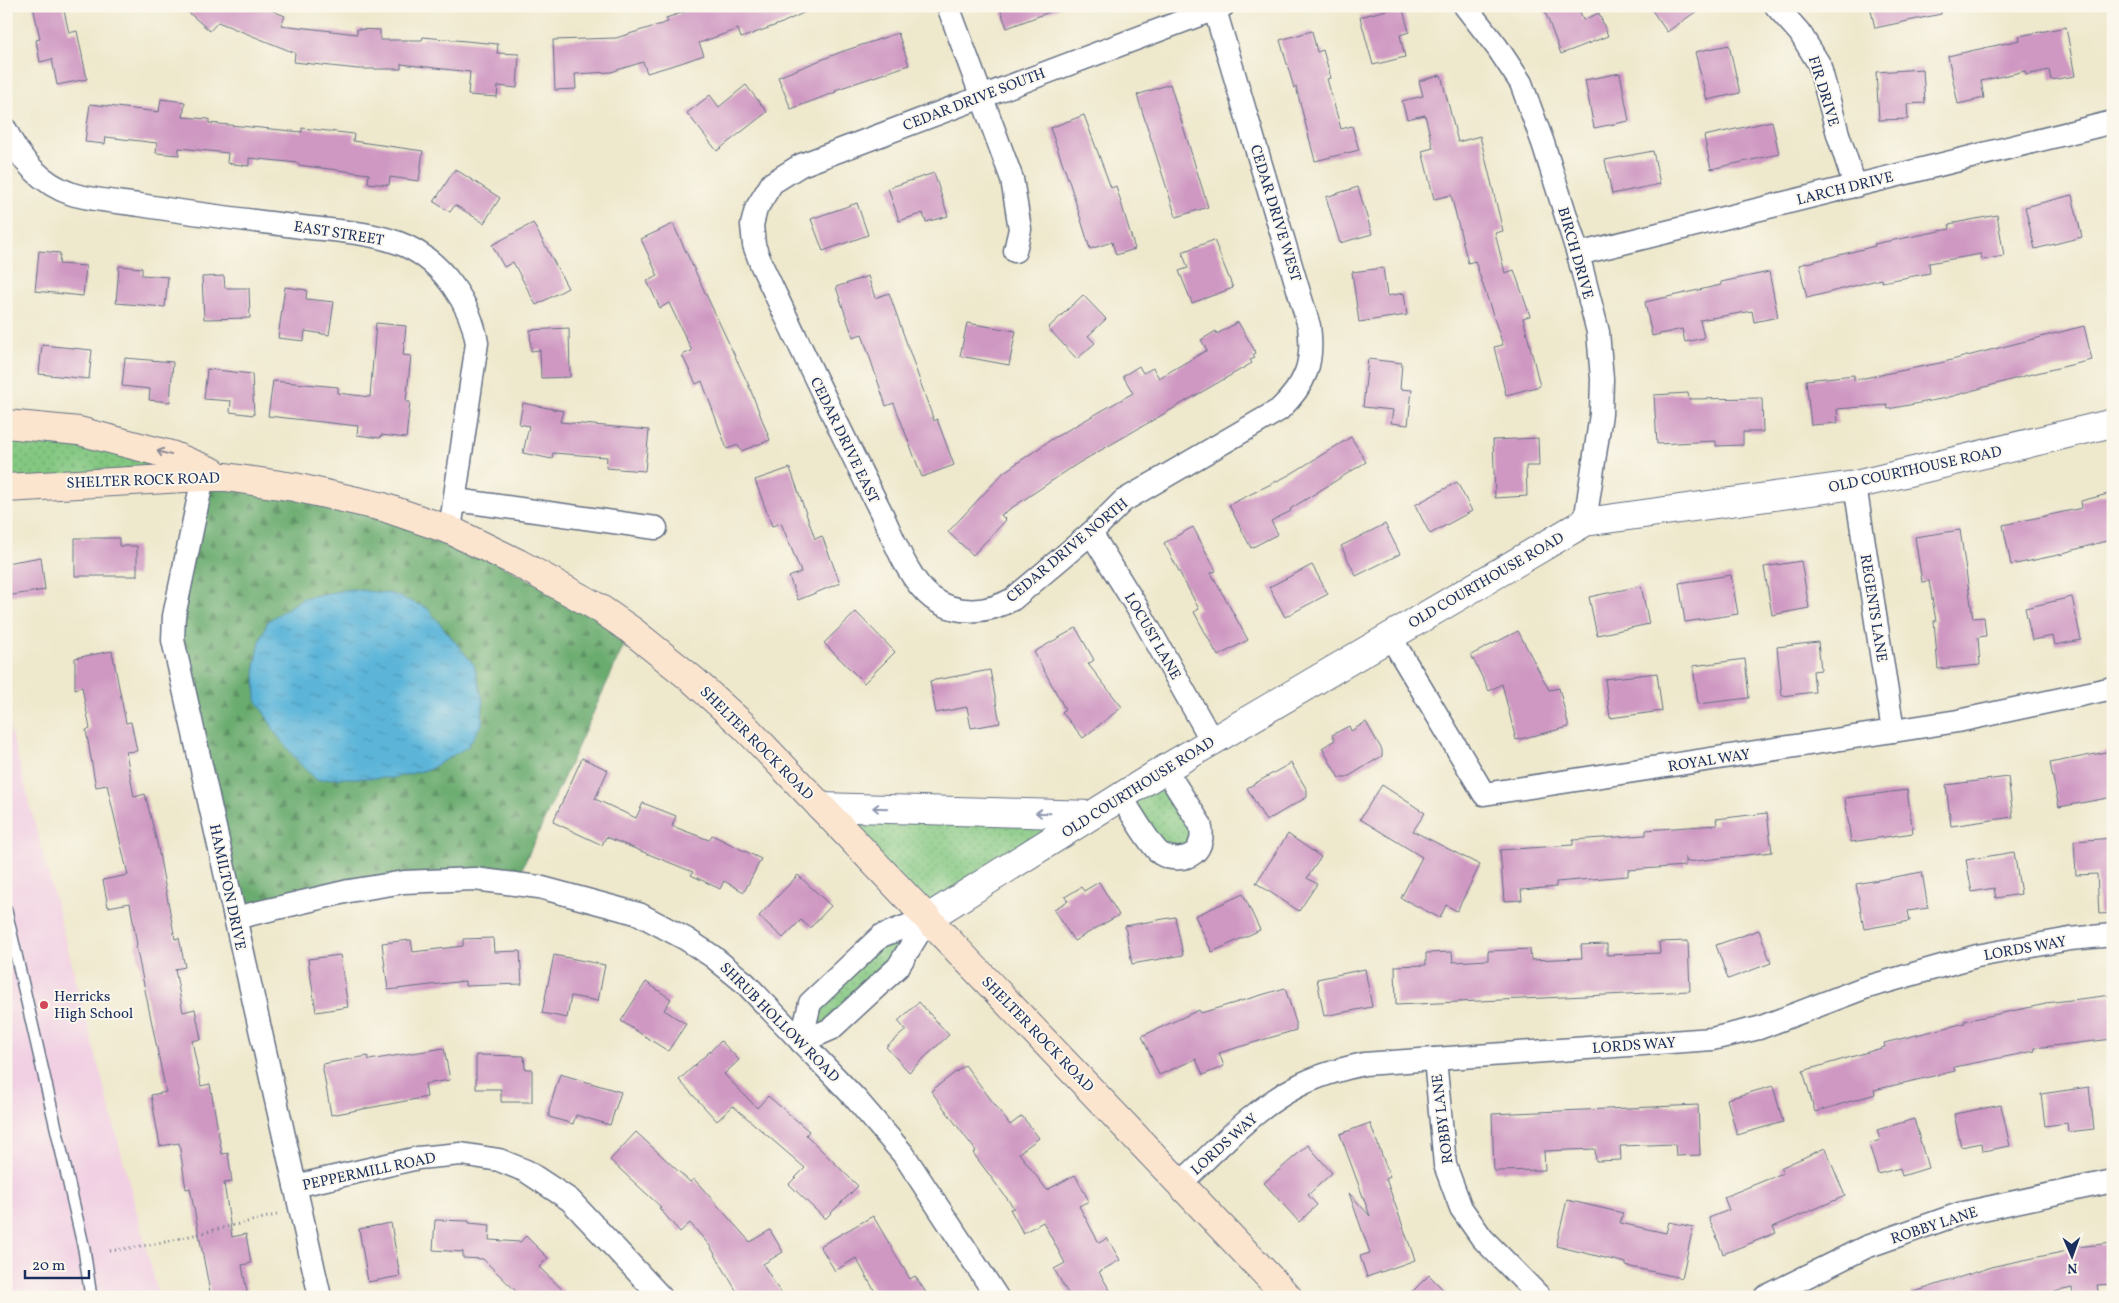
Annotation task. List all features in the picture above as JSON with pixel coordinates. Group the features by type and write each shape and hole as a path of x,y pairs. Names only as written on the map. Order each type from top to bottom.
{"main road":[{"path":"6,424 80,431 171,455 214,477"},
{"name":"SHELTER ROCK ROAD","path":"6,488 53,484 214,477 294,487 383,507 450,530 518,563 599,608 631,630 693,680 746,727 1288,1297"}],"street":[{"path":"948,6 1012,179 1020,229 1015,252"},
{"name":"BIRCH DRIVE","path":"1465,6 1497,47 1521,83 1543,143 1578,254 1598,332 1602,379 1602,414 1585,522"},
{"name":"FIR DRIVE","path":"1776,6 1800,33 1819,64 1838,134 1855,186"},
{"name":"CEDAR DRIVE SOUTH","path":"752,225 756,209 772,183 801,164 1219,8"},
{"name":"CEDAR DRIVE WEST","path":"1219,8 1309,326 1312,345 1310,359 1302,383 1295,395 1278,410"},
{"name":"LARCH DRIVE","path":"1578,254 2113,122"},
{"name":"EAST STREET","path":"6,130 15,150 30,168 51,183 72,194 188,213 369,235 406,246 433,263 459,293 475,328 477,343 456,500 450,530"},
{"name":"CEDAR DRIVE EAST","path":"752,225 754,244 760,264 915,580 931,597 951,608 984,611"},
{"name":"CEDAR DRIVE NORTH","path":"984,611 999,607 1014,599 1091,533 1123,501 1278,410"},
{"name":"OLD COURTHOUSE ROAD","path":"928,918 1212,741 1585,522 1855,485 2113,423"},
{"name":"HAMILTON DRIVE","path":"214,477 172,631 320,1297"},
{"name":"REGENTS LANE","path":"1855,485 1893,731"},
{"path":"456,500 656,528"},
{"name":"LOCUST LANE","path":"1091,533 1138,610 1212,741"},
{"name":"ROYAL WAY","path":"1390,636 1484,794 1958,721 2113,688"},
{"path":"1121,796 1158,851 1176,858 1192,854 1201,843 1200,824 1166,769"},
{"path":"821,806 1092,815"},
{"name":"SHRUB HOLLOW ROAD","path":"235,918 349,891 404,882 474,879 540,887 639,914 686,938 745,983 855,1098 904,1155 997,1297"},
{"path":"801,1042 810,1003 881,936 928,918"},
{"path":"801,1042 831,1029 898,967 928,918"},
{"name":"LORDS WAY","path":"1180,1184 1250,1117 1298,1086 1332,1072 1364,1064 1712,1039 1759,1028 1864,988 1977,956 2070,939 2113,935"},
{"name":"ROBBY LANE","path":"1435,1059 1445,1165 1461,1208 1482,1238 1540,1297"},
{"name":"PEPPERMILL ROAD","path":"295,1186 418,1158 462,1154 499,1160 526,1170 570,1200 662,1297"},
{"name":"ROBBY LANE","path":"1765,1297 1866,1248 1959,1214 2113,1181"}],"lane":[{"path":"6,911 84,1249 91,1297"}],"path":[{"path":"110,1250 160,1243 300,1210"}],"shaded area":[{"name":"Herricks High School","path":"6,713 159,1297 6,1297"}],"green space":[{"path":"6,424 226,477 6,490"},
{"path":"203,477 383,507 631,630 515,884 474,879 235,918 171,630"},
{"path":"1165,769 1202,829 1176,859 1121,796"},
{"path":"821,807 1091,815 928,918 898,967 801,1042 810,1003 881,936 927,918"}],"water":[{"path":"350,589 392,594 427,608 474,665 483,701 482,724 467,747 430,769 392,778 317,780 301,765 277,735 256,699 255,667 260,641 268,621 303,598"}],"building":[{"path":"33,6 63,6 69,33 77,31 87,79 57,85 52,59 40,62 36,40 40,39"},
{"path":"181,6 261,6 285,16 281,25 357,34 357,29 380,30 380,40 422,40 423,37 498,44 497,53 519,54 517,88 498,86 497,97 468,95 470,72 401,64 401,69 358,69 294,62 295,53 218,22 210,31"},
{"path":"702,6 818,6 782,23 741,38 738,29 699,43 704,55 681,63 647,73 643,62 611,72 575,74 576,89 555,90 553,40 616,38 668,22 666,18"},
{"path":"999,6 1060,6 1060,8 1007,28"},
{"path":"1402,6 1409,32 1400,35 1405,57 1373,65 1360,17"},
{"path":"1543,6 1578,6 1583,20 1599,13 1608,36 1561,54"},
{"path":"1649,6 1704,6 1667,32"},
{"path":"1870,6 1941,6 1941,14 1875,28"},
{"path":"2066,27 2075,76 2051,80 2049,70 2026,75 2025,71 1981,81 1984,98 1958,104 1948,56 2020,40 2019,36"},
{"path":"1312,31 1317,52 1323,50 1331,78 1327,79 1341,129 1352,126 1359,150 1315,161 1296,87 1294,88 1280,40"},
{"path":"898,33 909,65 835,90 836,92 791,109 778,77 841,52"},
{"path":"1729,45 1740,93 1707,100 1695,52"},
{"path":"1923,69 1925,103 1907,104 1908,119 1879,120 1876,72"},
{"path":"1620,73 1629,121 1594,128 1585,80"},
{"path":"1441,75 1458,142 1480,136 1503,231 1495,233 1505,273 1514,270 1530,316 1523,318 1540,386 1506,395 1494,347 1503,345 1475,261 1468,263 1451,195 1434,199 1422,151 1433,148 1425,115 1407,119 1402,101 1423,96 1419,81"},
{"path":"1170,84 1208,207 1176,217 1137,95"},
{"path":"746,85 767,112 717,151 687,113 710,95 719,107"},
{"path":"161,99 185,102 183,117 209,119 209,123 302,132 302,128 354,134 353,141 423,151 419,181 390,177 389,185 368,183 369,174 298,165 298,163 249,158 249,166 227,163 228,153 179,148 179,155 156,153 157,143 106,137 105,144 85,142 90,104 159,112"},
{"path":"1084,115 1111,188 1116,186 1135,249 1116,255 1112,242 1090,249 1050,128"},
{"path":"1772,121 1779,154 1711,169 1704,136"},
{"path":"1653,151 1660,184 1612,194 1605,160"},
{"path":"455,169 500,198 484,223 455,205 450,212 434,202"},
{"path":"934,173 948,216 926,222 923,213 899,221 888,188"},
{"path":"1358,187 1372,234 1340,243 1326,197"},
{"path":"2072,195 2082,237 2035,249 2025,207"},
{"path":"857,203 868,235 823,251 811,219"},
{"path":"1997,215 2004,256 1982,260 1981,254 1929,263 1930,273 1882,282 1881,279 1807,298 1799,265 1875,246 1874,244 1950,229 1949,224"},
{"path":"533,223 568,288 536,305 513,262 504,267 492,245"},
{"path":"673,224 749,386 770,440 741,451 738,445 727,449 702,381 696,384 682,355 692,351 669,303 660,308 647,281 658,276 641,239"},
{"path":"1214,240 1233,288 1192,303 1179,271 1188,268 1182,252"},
{"path":"39,251 60,253 59,264 86,266 83,296 35,291"},
{"path":"119,266 142,268 142,275 168,277 165,307 116,303"},
{"path":"1383,268 1387,296 1404,293 1407,315 1359,322 1352,272"},
{"path":"1769,272 1778,317 1754,322 1752,311 1700,320 1704,338 1685,342 1682,329 1652,336 1645,302 1721,285 1721,282"},
{"path":"224,276 225,288 249,288 250,318 204,319 202,277"},
{"path":"868,276 875,298 889,293 934,421 937,419 954,465 922,477 894,403 886,406 862,334 853,337 836,287"},
{"path":"285,287 307,290 306,299 334,302 329,335 305,331 304,341 278,338"},
{"path":"1083,295 1106,319 1088,336 1095,343 1077,359 1048,328"},
{"path":"1238,322 1256,353 1253,355 1255,358 1250,360 1252,363 1077,464 1001,515 1006,520 973,555 948,532 1004,472 1052,439 1133,393 1123,376 1139,366 1143,373 1153,368 1159,378 1207,350 1201,340 1216,331 1217,334"},
{"path":"376,323 406,326 403,355 411,356 406,402 410,402 406,438 381,435 380,438 357,435 358,426 268,416 273,381 338,387 338,393 370,397"},
{"path":"967,323 1016,331 1009,365 960,356"},
{"path":"2084,326 2092,360 2028,375 1946,398 1888,409 1887,405 1837,409 1838,423 1811,425 1806,380 1854,375 1854,380 1940,363"},
{"path":"569,328 570,377 541,378 540,350 531,351 530,330"},
{"path":"42,345 92,350 89,379 39,374"},
{"path":"125,358 173,362 170,402 149,400 150,389 122,386"},
{"path":"1368,359 1402,363 1400,389 1412,390 1408,425 1391,423 1393,410 1363,407"},
{"path":"207,369 252,374 254,415 230,412 231,401 204,399"},
{"path":"1688,393 1689,399 1762,398 1763,432 1743,432 1743,445 1716,446 1716,441 1657,444 1654,395"},
{"path":"523,403 563,411 560,422 649,430 645,471 606,468 607,457 553,453 552,459 523,453 529,426 519,424"},
{"path":"1351,437 1366,462 1290,509 1291,511 1271,521 1278,534 1251,548 1229,505 1289,475"},
{"path":"1538,438 1539,466 1526,466 1527,496 1495,498 1493,440"},
{"path":"790,468 815,539 822,536 840,583 798,600 789,577 801,572 781,523 772,526 755,480"},
{"path":"1457,482 1472,511 1430,534 1415,505"},
{"path":"2108,494 2113,513 2113,539 2063,554 2011,565 2003,525 2082,508 2081,501"},
{"path":"1385,524 1400,554 1356,576 1341,546"},
{"path":"1193,527 1216,571 1211,573 1248,640 1218,656 1194,612 1199,609 1164,543"},
{"path":"1960,530 1973,618 1984,617 1986,636 1978,637 1980,665 1938,669 1934,621 1936,621 1929,581 1922,582 1915,537"},
{"path":"75,538 119,538 119,546 137,546 137,576 75,576"},
{"path":"41,557 45,590 6,596 6,563"},
{"path":"1801,561 1809,608 1772,615 1764,567"},
{"path":"1312,565 1328,594 1285,617 1269,587"},
{"path":"1731,575 1738,614 1685,622 1679,583"},
{"path":"1641,586 1649,624 1597,635 1589,597"},
{"path":"2072,597 2081,640 2055,645 2053,636 2032,640 2025,608"},
{"path":"856,612 895,652 864,683 824,643"},
{"path":"1076,628 1094,660 1088,664 1122,707 1083,738 1062,712 1065,709 1034,652"},
{"path":"1518,631 1549,690 1559,688 1569,727 1516,740 1502,684 1489,691 1471,655"},
{"path":"1818,642 1821,670 1813,671 1815,692 1782,696 1777,647"},
{"path":"112,651 126,723 131,722 137,751 126,752 134,797 145,794 157,843 175,939 179,938 185,967 175,969 183,1012 195,1009 201,1039 192,1041 201,1086 210,1084 222,1154 228,1153 232,1182 224,1183 232,1237 246,1234 251,1263 242,1265 247,1292 211,1297 190,1188 186,1189 179,1143 160,1146 151,1095 166,1092 136,946 130,903 108,907 103,880 128,875 107,785 96,787 86,730 90,729 82,687 75,689 75,658"},
{"path":"1745,659 1749,698 1698,704 1693,666"},
{"path":"990,670 1000,723 971,728 967,707 936,713 930,681"},
{"path":"1657,673 1662,711 1610,718 1605,679"},
{"path":"1366,722 1382,750 1382,756 1346,778 1339,778 1322,748 1335,740 1332,735 1349,726 1351,731"},
{"path":"2111,751 2113,761 2113,797 2059,807 2050,763"},
{"path":"582,758 608,770 595,799 636,818 643,803 676,816 672,826 709,840 712,835 761,859 744,892 724,881 720,889 691,875 693,872 606,837 602,845 553,822"},
{"path":"1291,763 1307,790 1307,797 1266,821 1247,788"},
{"path":"2008,777 2013,817 1951,826 1946,785"},
{"path":"1382,785 1425,813 1413,831 1480,865 1457,911 1446,905 1440,918 1401,898 1422,857 1360,819"},
{"path":"1907,790 1913,833 1851,842 1845,798"},
{"path":"1767,813 1772,852 1687,862 1685,857 1685,866 1628,870 1628,876 1556,882 1556,887 1521,890 1522,900 1504,901 1500,850 1573,845 1573,840 1646,835 1646,830 1717,825 1716,819"},
{"path":"1288,834 1321,857 1307,878 1317,884 1299,911 1256,883"},
{"path":"2113,838 2113,913 2099,914 2097,874 2076,875 2074,841"},
{"path":"2014,852 2021,894 1996,898 1994,888 1972,892 1966,860"},
{"path":"1922,872 1928,908 1908,911 1910,921 1864,929 1856,884"},
{"path":"798,875 831,906 810,928 801,920 783,938 759,916"},
{"path":"1099,882 1119,915 1074,941 1054,909 1068,901 1065,897 1081,887 1084,891"},
{"path":"1243,894 1260,930 1212,952 1195,916"},
{"path":"1175,917 1183,955 1132,964 1125,926"},
{"path":"1759,930 1771,963 1728,979 1716,945"},
{"path":"493,938 494,952 520,951 522,984 465,986 465,981 388,990 382,943 411,940 413,952 463,946 463,939"},
{"path":"1688,941 1690,991 1396,1005 1395,966 1426,965 1426,953 1452,952 1453,962 1488,960 1488,951 1530,949 1531,960 1582,958 1581,945 1607,944 1607,955 1660,953 1659,942"},
{"path":"340,955 348,1007 316,1012 308,959"},
{"path":"554,955 605,965 598,1001 571,996 567,1018 542,1013"},
{"path":"1365,969 1372,1007 1324,1016 1317,979"},
{"path":"646,982 671,999 664,1010 686,1024 668,1051 621,1021"},
{"path":"1285,988 1296,1023 1296,1030 1219,1053 1224,1066 1203,1075 1196,1059 1159,1075 1142,1036 1199,1010 1201,1013"},
{"path":"2112,995 2113,1039 2034,1048 2035,1051 1954,1067 1955,1071 1874,1090 1875,1094 1815,1112 1803,1071 1885,1047 1884,1043 1965,1023 1964,1021 2046,1003"},
{"path":"919,1002 949,1035 909,1072 886,1047 906,1030 898,1021"},
{"path":"721,1041 739,1060 724,1074 757,1108 768,1096 809,1131 806,1135 858,1186 825,1219 789,1184 805,1168 733,1106 717,1121 679,1080"},
{"path":"444,1048 450,1080 425,1084 427,1097 331,1115 322,1064 368,1056 369,1060"},
{"path":"476,1055 524,1056 525,1069 532,1069 532,1102 501,1102 501,1089 476,1089"},
{"path":"965,1065 1010,1125 1022,1116 1039,1138 1019,1153 1047,1190 1075,1175 1089,1201 1079,1206 1099,1243 1107,1238 1120,1260 1099,1272 1114,1297 1070,1297 1054,1269 1065,1263 1043,1222 1023,1233 1010,1209 1014,1208 973,1153 976,1151 931,1091"},
{"path":"560,1074 621,1092 610,1125 576,1115 573,1124 549,1117 549,1110"},
{"path":"1773,1086 1783,1122 1737,1135 1727,1099"},
{"path":"2089,1087 2094,1129 2068,1132 2067,1123 2045,1126 2041,1094"},
{"path":"1698,1105 1700,1155 1676,1156 1675,1144 1620,1146 1621,1160 1596,1161 1595,1149 1544,1151 1545,1170 1494,1171 1492,1114"},
{"path":"2001,1105 2010,1146 1983,1151 1982,1143 1961,1147 1954,1114"},
{"path":"1914,1119 1928,1168 1902,1176 1900,1168 1878,1174 1869,1144 1880,1140 1877,1130"},
{"path":"1370,1123 1390,1177 1386,1179 1415,1260 1367,1277 1360,1256 1370,1253 1349,1193 1370,1216 1340,1134"},
{"path":"636,1132 690,1182 694,1179 750,1242 770,1230 783,1252 763,1264 783,1297 740,1297 710,1246 690,1223 680,1232 659,1208 661,1207 610,1160"},
{"path":"1308,1145 1332,1173 1308,1195 1317,1205 1299,1222 1264,1183"},
{"path":"1825,1148 1845,1196 1773,1227 1776,1233 1723,1254 1709,1218 1729,1210 1724,1197 1783,1173 1780,1168"},
{"path":"1567,1200 1623,1213 1620,1223 1666,1233 1669,1222 1693,1227 1682,1278 1626,1266 1626,1263 1556,1246"},
{"path":"873,1216 910,1279 915,1276 929,1297 878,1297 856,1258 835,1271 820,1246"},
{"path":"435,1220 469,1221 469,1223 490,1225 489,1240 520,1242 526,1236 548,1258 539,1267 570,1297 522,1297 483,1259 463,1258 463,1252 433,1250"},
{"path":"391,1223 400,1276 368,1282 359,1229"},
{"path":"2113,1243 2113,1284 2097,1285 2099,1297 2073,1297 2072,1288 2032,1297 1912,1297 1911,1293 1995,1266 2067,1251 2067,1248"},
{"path":"1429,1275 1450,1297 1407,1297"}],"place":[{"name":"Herricks High School","path":"44,1005"}]}
